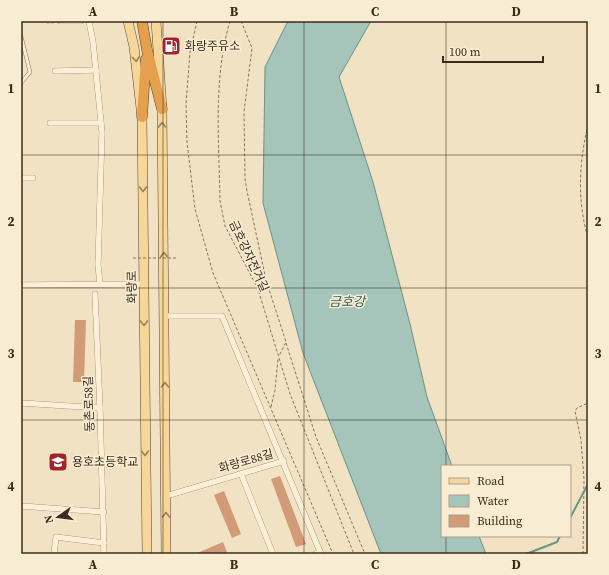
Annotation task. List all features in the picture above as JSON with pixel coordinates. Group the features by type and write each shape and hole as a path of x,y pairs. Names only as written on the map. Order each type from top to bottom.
{"highway":[{"path":"142,21 147,50 162,109"},
{"path":"142,117 147,50"}],"main road":[{"name":"화랑로","path":"128,21 134,47 142,117 147,554"},
{"path":"156,21 162,109 166,554"}],"street":[{"path":"60,21 81,21"},
{"path":"89,21 102,123 98,265 100,284"},
{"path":"55,71 96,70"},
{"path":"50,123 102,123"},
{"path":"21,178 33,178"},
{"path":"21,285 144,284"},
{"name":"동촌로58길","path":"95,294 104,512 104,554"},
{"path":"165,316 222,316 284,462"},
{"path":"21,403 100,408"},
{"name":"화랑로88길","path":"166,496 284,462 319,553"},
{"path":"241,474 273,554"},
{"path":"21,506 104,512"},
{"path":"54,554 56,537 104,543"}],"lane":[{"path":"21,36 30,72 21,83"}],"path":[{"path":"197,21 190,52 186,104 187,142 195,209 213,273 333,554"},
{"name":"금호강자전거길","path":"230,21 220,69 220,201 225,226 258,289 278,357 304,429 354,554"},
{"path":"241,21 252,48 244,112 247,191 266,280 316,437 365,554"},
{"path":"588,125 584,142 580,183 581,200 588,238"},
{"path":"134,258 176,258"},
{"path":"271,407 275,390 278,357 286,342"},
{"path":"583,554 584,479 581,440 575,411 577,408 588,403"}],"water":[{"name":"금호강","path":"288,21 371,21 339,77 373,182 410,324 427,397 452,465 441,465 441,537 479,537 486,554 381,554 303,353 263,203 265,67"}],"building":[{"path":"75,320 86,320 84,382 73,382"},
{"path":"280,476 306,544 296,547 271,479"},
{"path":"224,491 241,534 232,538 214,495"},
{"path":"223,542 227,552 224,554 195,554"}],"waterway":[{"path":"571,516 588,484"},
{"path":"526,554 557,542 560,537"}],"place":[{"name":"화랑주유소","path":"171,46"},
{"name":"용호초등학교","path":"58,462"}]}
